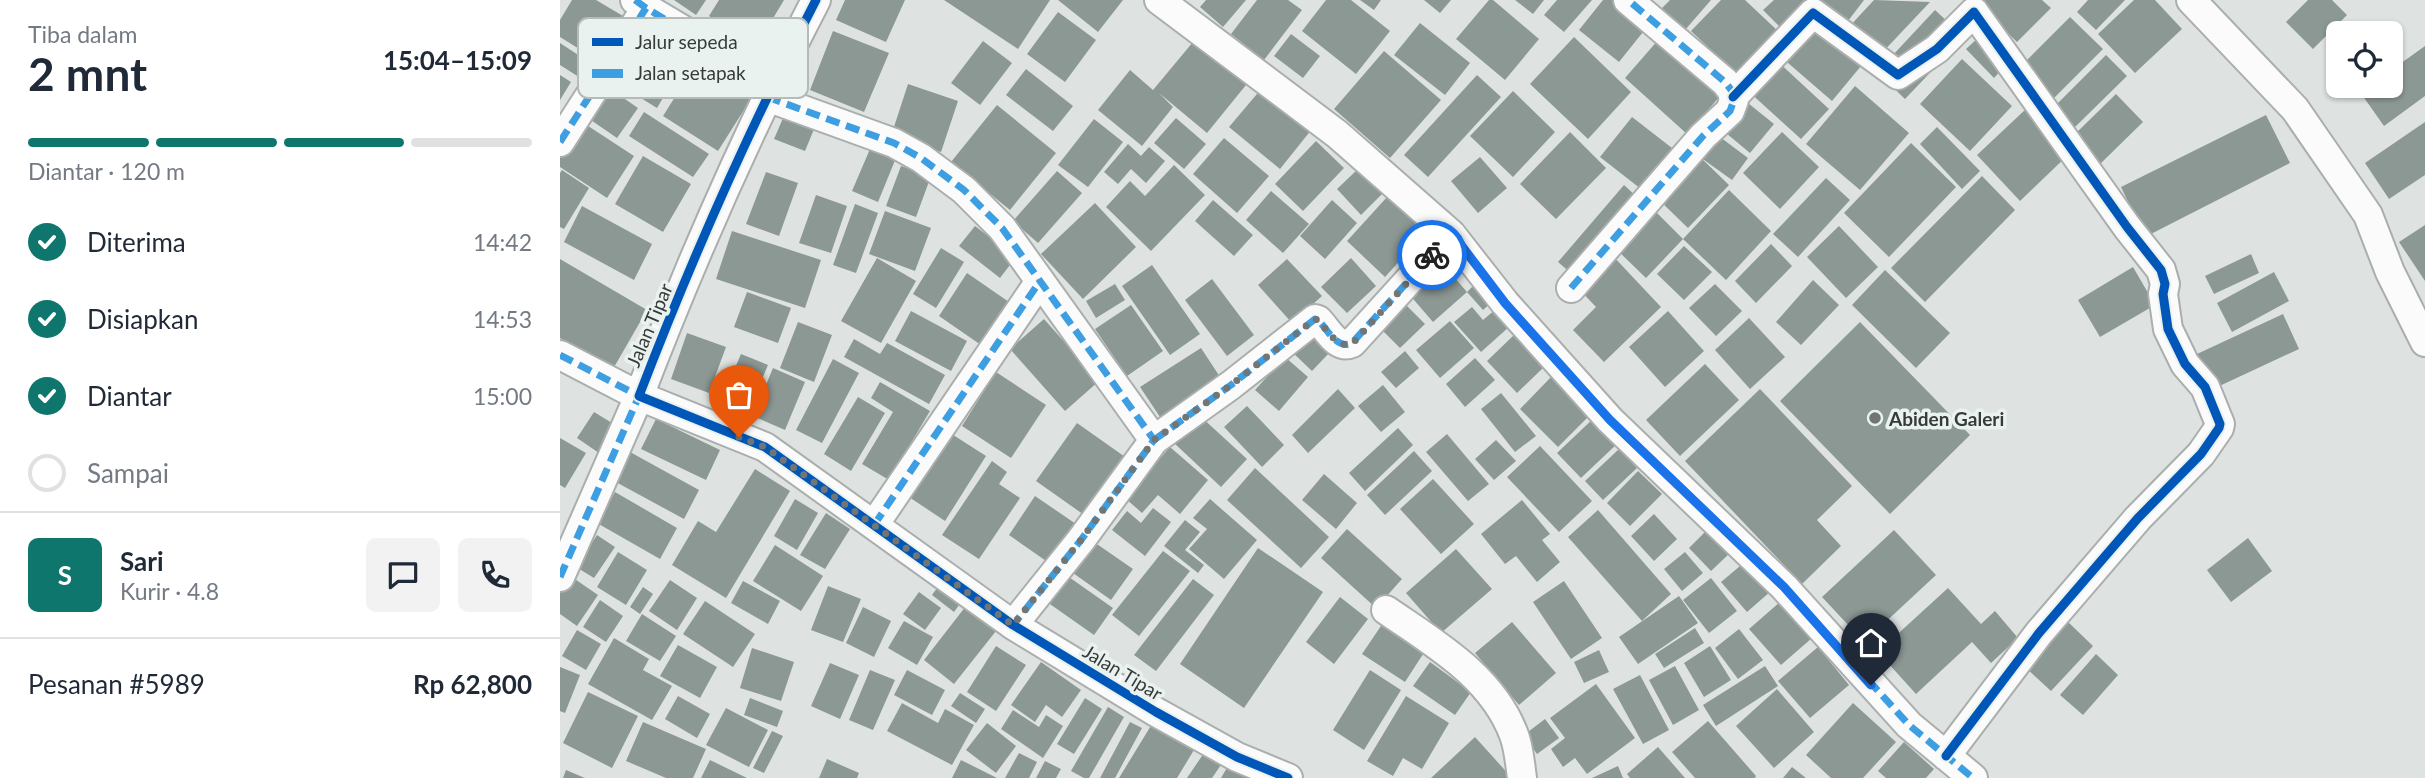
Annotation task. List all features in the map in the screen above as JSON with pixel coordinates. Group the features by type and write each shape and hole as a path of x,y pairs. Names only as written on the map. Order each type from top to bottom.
{"street":[{"name":"Jalan Tipar","path":"807,18 816,0"},
{"path":"1159,0 1337,134 1451,234 1505,303 1610,420 1784,587 1909,725 1973,778"},
{"path":"1571,288 1703,136 1730,111 1733,97 1725,82 1628,0"},
{"path":"2191,0 2295,109 2368,215 2390,272 2425,342"},
{"path":"640,4 661,18"},
{"path":"1733,97 1813,13 1898,75 1937,49 1974,12 2127,227 2161,270 2165,284 2163,294 2168,329 2185,364 2205,387 2220,424 2218,432 2201,454 2138,518 2039,633 1946,756"},
{"path":"560,142 586,98"},
{"name":"Jalan Tipar","path":"766,98 659,342 639,396 765,447 1013,625 1156,712 1237,757 1289,778"},
{"path":"788,98 903,148 964,190 1002,228 1154,440"},
{"path":"1013,625 1081,540 1154,440 1231,385 1315,319 1340,345 1353,343 1451,234"},
{"path":"874,525 1040,281"},
{"path":"560,355 639,396 560,578"},
{"path":"1386,610 1454,658 1488,692 1514,736 1522,778"}],"building":[{"path":"572,0 596,0 623,16 578,18 578,48 560,37 560,20"},
{"path":"674,0 706,0 696,15"},
{"path":"719,0 784,0 773,18 709,16"},
{"path":"845,0 905,0 886,42 836,20"},
{"path":"944,0 1050,0 1018,49"},
{"path":"1058,0 1123,0 1098,32"},
{"path":"1206,0 1246,0 1223,27 1200,7"},
{"path":"1257,0 1288,0 1302,10 1264,60 1231,34"},
{"path":"1326,0 1351,0 1390,31 1356,74 1302,31"},
{"path":"1360,0 1381,0 1374,10"},
{"path":"1424,0 1451,0 1440,13"},
{"path":"1489,0 1493,0 1539,39 1505,80 1456,39"},
{"path":"1515,0 1544,0 1533,14"},
{"path":"1557,0 1592,0 1564,32 1544,15"},
{"path":"1603,0 1615,0 1647,27 1619,62 1579,30"},
{"path":"1670,0 1711,0 1685,30 1661,9"},
{"path":"1721,0 1745,0 1782,35 1741,78 1691,31"},
{"path":"1774,0 1808,0 1787,34 1763,10"},
{"path":"1814,0 1864,0 1845,25"},
{"path":"1874,0 1930,2 1879,56 1848,28"},
{"path":"1974,0 2042,0 2051,8 2017,42"},
{"path":"2088,0 2125,0 2096,30 2077,12"},
{"path":"2134,0 2155,0 2182,29 2135,73 2098,34"},
{"path":"2308,0 2332,0 2347,15 2341,21 2326,21 2326,36 2313,49 2286,22"},
{"path":"1935,10 1964,37 1905,99 1877,72"},
{"path":"1058,12 1096,40 1065,82 1027,54"},
{"path":"1815,15 1866,60 1832,101 1780,56"},
{"path":"2070,17 2103,49 2054,98 2022,65"},
{"path":"1420,23 1470,63 1445,95 1394,55"},
{"path":"833,31 889,53 864,112 810,90"},
{"path":"1291,34 1320,56 1303,78 1274,56"},
{"path":"1574,37 1631,92 1588,139 1530,84"},
{"path":"1979,37 2006,65 1994,78 1966,49"},
{"path":"1659,39 1721,95 1687,134 1625,78"},
{"path":"983,41 1012,63 980,105 951,83"},
{"path":"1193,42 1246,85 1207,133 1159,93 1173,107 1142,146 1098,110 1130,70 1153,90"},
{"path":"560,43 578,55 578,76 560,65"},
{"path":"2425,46 2425,96 2384,126 2364,98 2403,98 2403,62"},
{"path":"1384,51 1441,100 1390,158 1334,109"},
{"path":"2106,55 2127,76 2075,127 2055,106"},
{"path":"1775,59 1829,109 1801,139 1747,90"},
{"path":"1962,59 2012,106 1970,151 1920,104"},
{"path":"1026,69 1073,106 1053,131 1006,95"},
{"path":"560,75 571,82 560,100"},
{"path":"1477,75 1501,97 1428,177 1404,155"},
{"path":"908,84 958,101 941,152 891,136"},
{"path":"1855,86 1909,133 1860,190 1806,144"},
{"path":"1262,88 1312,129 1280,169 1229,127"},
{"path":"1513,91 1555,132 1513,177 1470,136"},
{"path":"2116,94 2143,122 2097,167 2070,139"},
{"path":"598,98 623,98 638,108 617,138 585,116"},
{"path":"641,98 663,98 657,108"},
{"path":"674,98 751,98 718,151 663,116"},
{"path":"1743,99 1774,124 1750,153 1720,128"},
{"path":"997,105 1056,153 1010,210 951,162"},
{"path":"2027,108 2070,153 2020,201 1977,155"},
{"path":"787,109 817,122 805,151 774,139"},
{"path":"644,112 709,154 693,177 629,136"},
{"path":"2266,115 2290,163 2145,237 2121,187"},
{"path":"1632,117 1672,148 1641,189 1600,157"},
{"path":"1176,118 1206,144 1184,169 1154,143"},
{"path":"1094,119 1123,142 1088,187 1058,165"},
{"path":"582,122 634,156 607,198 560,167 560,155"},
{"path":"2425,122 2425,175 2389,199 2365,163"},
{"path":"1937,127 1980,171 1962,189 1920,144"},
{"path":"1570,132 1606,168 1556,219 1520,184"},
{"path":"1782,132 1819,167 1780,209 1743,173"},
{"path":"1716,134 1748,158 1732,180 1700,157"},
{"path":"1224,138 1269,176 1237,213 1193,174"},
{"path":"1316,141 1344,168 1303,211 1275,184"},
{"path":"873,142 898,153 878,202 852,191"},
{"path":"1911,143 1956,187 1889,257 1844,213"},
{"path":"1128,144 1141,156 1149,147 1165,161 1146,183 1131,169 1118,184 1104,172"},
{"path":"1698,155 1729,185 1688,228 1657,198"},
{"path":"643,156 691,184 663,232 615,204"},
{"path":"1480,157 1507,188 1478,213 1451,181"},
{"path":"1174,165 1205,195 1151,251 1106,207 1130,181 1145,196"},
{"path":"901,166 931,176 916,217 886,206"},
{"path":"1358,169 1382,194 1361,215 1337,189"},
{"path":"562,170 589,188 564,229 560,227"},
{"path":"1057,171 1082,193 1038,243 1013,221"},
{"path":"766,172 798,183 779,236 746,224"},
{"path":"1982,176 2015,210 1925,302 1891,268"},
{"path":"1826,178 1850,200 1798,257 1773,234"},
{"path":"1624,185 1638,198 1572,274 1558,262"},
{"path":"1729,190 1771,231 1726,280 1683,239"},
{"path":"1271,191 1309,224 1283,253 1246,220"},
{"path":"816,195 847,206 831,253 799,243"},
{"path":"1388,196 1426,232 1385,277 1347,241"},
{"path":"1213,200 1253,235 1234,256 1195,221"},
{"path":"1332,200 1357,223 1325,259 1300,236"},
{"path":"1095,203 1136,247 1083,299 1041,254"},
{"path":"855,204 878,213 856,273 833,265"},
{"path":"582,206 652,244 634,280 564,242"},
{"path":"1653,209 1683,239 1646,278 1615,248"},
{"path":"885,211 931,228 915,271 869,254"},
{"path":"2425,225 2425,281 2399,242"},
{"path":"975,226 1016,257 1000,278 959,246"},
{"path":"1839,226 1878,267 1846,298 1807,257"},
{"path":"732,231 821,260 805,308 716,279"},
{"path":"1771,244 1792,266 1756,303 1735,281"},
{"path":"1684,246 1712,272 1684,300 1657,274"},
{"path":"941,248 964,262 936,308 913,294"},
{"path":"2251,254 2259,273 2214,294 2205,276"},
{"path":"1612,255 1661,307 1604,362 1573,330 1596,307 1578,288"},
{"path":"877,258 916,281 881,343 841,321"},
{"path":"1351,258 1376,286 1347,313 1321,287"},
{"path":"560,259 647,310 613,369 560,338"},
{"path":"1287,259 1322,296 1292,323 1258,285"},
{"path":"1442,263 1467,292 1433,322 1408,293"},
{"path":"1152,265 1200,334 1170,355 1122,286"},
{"path":"2133,267 2155,305 2100,337 2078,300"},
{"path":"1885,270 1950,333 1916,368 1852,305"},
{"path":"2274,272 2289,301 2232,332 2217,303"},
{"path":"967,273 1009,302 981,345 939,316"},
{"path":"1212,279 1254,335 1227,356 1185,300"},
{"path":"1813,280 1839,305 1801,345 1776,322"},
{"path":"1477,282 1493,301 1483,310 1467,292"},
{"path":"1115,284 1125,300 1096,318 1086,301"},
{"path":"1715,284 1742,311 1716,336 1689,308"},
{"path":"747,292 791,308 778,343 734,327"},
{"path":"1405,304 1425,324 1400,348 1380,328"},
{"path":"1131,305 1163,351 1127,376 1095,329"},
{"path":"1472,307 1483,320 1496,309 1510,326 1481,352 1454,322"},
{"path":"911,311 967,341 951,371 895,341"},
{"path":"1668,311 1704,351 1665,387 1629,347"},
{"path":"2283,314 2299,349 2213,389 2197,354"},
{"path":"1749,318 1785,357 1750,389 1715,350"},
{"path":"1044,319 1099,381 1065,411 1010,349"},
{"path":"1450,321 1474,348 1440,378 1416,350"},
{"path":"798,322 832,335 814,382 780,368"},
{"name":"Abiden Galeri","path":"1860,322 1970,435 1890,514 1780,401"},
{"path":"1310,331 1331,351 1312,371 1291,351"},
{"path":"687,333 726,347 709,393 671,379"},
{"path":"1514,335 1544,367 1517,393 1487,361"},
{"path":"854,339 880,354 887,343 945,375 929,404 844,357"},
{"path":"1201,348 1224,383 1164,423 1140,387"},
{"path":"1405,351 1419,368 1396,388 1381,372"},
{"path":"741,354 768,365 748,412 721,401"},
{"path":"1285,357 1308,377 1279,411 1255,390"},
{"path":"1475,358 1495,380 1465,407 1446,384"},
{"path":"833,359 859,373 822,443 796,430"},
{"path":"1705,364 1739,400 1680,456 1646,420"},
{"path":"773,368 805,382 785,430 753,416"},
{"path":"996,372 1046,405 1011,458 962,426"},
{"path":"1552,376 1591,414 1558,447 1520,409"},
{"path":"880,382 930,411 889,480 862,464 893,412 871,398"},
{"path":"1383,385 1405,412 1381,432 1358,406"},
{"path":"1338,389 1355,408 1308,453 1292,435"},
{"path":"1760,389 1852,486 1817,520 1841,546 1802,584 1685,461"},
{"path":"1501,393 1536,436 1515,452 1481,409"},
{"path":"858,397 885,413 851,471 824,454"},
{"path":"1247,406 1284,445 1262,467 1224,427"},
{"path":"594,412 617,426 599,453 577,438"},
{"path":"1199,415 1247,459 1221,487 1173,442"},
{"path":"1595,417 1619,442 1581,478 1557,453"},
{"path":"656,419 720,450 706,480 641,449"},
{"path":"1077,423 1128,459 1087,517 1036,481"},
{"path":"1398,428 1413,445 1365,491 1349,473"},
{"path":"947,431 986,456 945,521 906,495"},
{"path":"1447,434 1489,484 1468,501 1426,452"},
{"path":"560,438 586,453 565,488 560,485"},
{"path":"1496,440 1516,461 1494,480 1475,459"},
{"path":"1540,446 1592,501 1559,532 1507,477"},
{"path":"1170,447 1208,480 1180,514 1158,495 1142,513 1125,498"},
{"path":"1619,449 1637,468 1603,500 1585,481"},
{"path":"1414,451 1432,471 1385,515 1367,495"},
{"path":"630,452 699,490 684,519 614,481"},
{"path":"992,461 1007,472 999,484 1020,498 979,559 942,535"},
{"path":"1255,468 1329,537 1301,568 1227,500"},
{"path":"755,469 790,491 726,598 672,565 698,521 716,532"},
{"path":"1638,471 1662,494 1630,526 1607,503"},
{"path":"1324,474 1357,503 1336,529 1302,500"},
{"path":"1433,479 1474,524 1441,554 1400,509"},
{"path":"615,492 677,528 660,559 597,523"},
{"path":"1035,496 1076,524 1049,563 1009,535"},
{"path":"795,499 818,513 797,550 774,536"},
{"path":"1210,499 1257,540 1224,579 1189,549 1207,529 1193,518"},
{"path":"1522,500 1550,534 1542,540 1560,562 1537,582 1516,556 1505,564 1481,534"},
{"path":"1153,508 1171,522 1145,556 1112,530 1127,511 1141,523"},
{"path":"1598,510 1671,594 1642,621 1568,537"},
{"path":"826,513 850,529 825,569 800,555"},
{"path":"1654,514 1677,539 1654,561 1631,536"},
{"path":"1185,520 1200,532 1185,550 1204,565 1198,573 1164,546"},
{"path":"1709,528 1731,552 1711,571 1689,548"},
{"path":"1347,529 1402,579 1376,608 1321,558"},
{"path":"1894,530 1936,575 1864,642 1822,597"},
{"path":"597,535 615,547 594,578 576,567"},
{"path":"2248,538 2272,571 2231,602 2207,570"},
{"path":"1094,542 1133,569 1111,600 1073,573"},
{"path":"775,545 823,576 801,611 753,581"},
{"path":"1258,548 1323,592 1244,708 1180,664"},
{"path":"1456,549 1492,589 1441,633 1406,593"},
{"path":"1163,551 1190,571 1139,636 1112,615"},
{"path":"618,552 647,570 626,605 597,587"},
{"path":"1685,552 1703,573 1682,591 1664,569"},
{"path":"1746,561 1771,591 1747,612 1721,582"},
{"path":"569,575 598,595 577,626 560,614 560,587"},
{"path":"1066,575 1113,608 1094,635 1047,602"},
{"path":"1711,578 1737,611 1709,633 1683,600"},
{"path":"1193,579 1214,595 1156,671 1134,655"},
{"path":"670,580 697,598 677,630 649,611"},
{"path":"743,581 780,601 768,624 731,603"},
{"path":"1564,581 1602,638 1571,659 1533,602"},
{"path":"940,584 962,601 954,612 932,595"},
{"path":"828,586 861,599 843,642 811,630"},
{"path":"643,587 653,594 640,614 630,607"},
{"path":"1948,588 1981,624 1995,611 2018,638 1991,663 1972,642 1916,694 1878,652"},
{"path":"919,592 941,608 925,630 903,614"},
{"path":"1679,596 1698,623 1638,664 1619,637"},
{"path":"1340,597 1368,619 1334,664 1306,642"},
{"path":"600,600 623,616 606,642 583,627"},
{"path":"705,601 755,634 733,667 683,634"},
{"path":"1781,601 1812,638 1781,665 1749,629"},
{"path":"966,606 996,631 954,684 924,660"},
{"path":"863,607 891,621 874,657 846,643"},
{"path":"642,614 676,636 660,661 626,641"},
{"path":"904,621 933,637 917,665 888,648"},
{"path":"2067,621 2093,646 2051,691 2025,667"},
{"path":"1512,622 1556,673 1519,705 1475,653"},
{"path":"1383,623 1425,651 1405,682 1362,654"},
{"path":"1695,628 1704,643 1664,668 1655,654"},
{"path":"1739,629 1763,660 1738,679 1715,648"},
{"path":"577,630 601,644 586,670 562,656"},
{"path":"614,638 649,659 643,670 672,686 652,720 588,684"},
{"path":"678,645 717,667 700,698 660,676"},
{"path":"996,646 1026,665 996,711 967,692"},
{"path":"1710,646 1731,680 1704,697 1684,663"},
{"path":"1818,647 1849,685 1810,718 1778,681"},
{"path":"752,648 794,662 781,701 740,688"},
{"path":"1599,650 1609,672 1584,683 1574,662"},
{"path":"2096,654 2118,675 2083,715 2060,695"},
{"path":"1041,662 1081,690 1062,717 1046,705 1035,722 1011,705"},
{"path":"1430,662 1471,692 1455,715 1413,686"},
{"path":"830,663 859,675 840,719 811,706"},
{"path":"1675,666 1699,710 1673,725 1649,680"},
{"path":"1765,666 1778,686 1716,726 1703,705"},
{"path":"560,667 580,675 565,713 560,711"},
{"path":"870,670 895,680 873,730 849,720"},
{"path":"907,670 945,690 932,715 894,695"},
{"path":"1370,670 1401,690 1364,750 1333,730"},
{"path":"1640,675 1669,730 1643,744 1613,689"},
{"path":"1596,684 1635,738 1587,774 1575,758 1563,767 1551,749 1565,738 1550,718"},
{"path":"1777,689 1814,732 1774,768 1736,726"},
{"path":"588,692 638,716 612,768 563,743"},
{"path":"960,693 985,709 976,723 951,706"},
{"path":"678,696 710,714 697,738 665,719"},
{"path":"1406,696 1449,723 1422,769 1403,758 1393,776 1367,761"},
{"path":"750,698 783,711 777,727 744,715"},
{"path":"1085,698 1102,709 1074,754 1057,744"},
{"path":"902,703 938,723 945,709 974,725 952,765 887,731"},
{"path":"1853,703 1896,742 1863,778 1831,778 1806,755"},
{"path":"1108,707 1124,717 1089,778 1084,778 1071,771"},
{"path":"726,708 768,730 749,767 706,745"},
{"path":"1013,710 1039,727 1046,715 1063,726 1043,758 1001,729"},
{"path":"1545,719 1559,738 1537,754 1524,735"},
{"path":"1708,721 1755,778 1695,778 1672,752"},
{"path":"643,722 706,749 693,778 666,778 626,761"},
{"path":"1130,722 1142,728 1115,778 1100,778"},
{"path":"987,723 1016,746 996,773 966,750"},
{"path":"1152,724 1194,750 1177,778 1119,778"},
{"path":"772,731 783,736 764,773 753,768"},
{"path":"1475,737 1512,778 1431,778"},
{"path":"1904,742 1934,769 1926,778 1886,778 1878,771"},
{"path":"1658,747 1685,778 1630,778 1627,774"},
{"path":"1206,750 1223,762 1212,778 1187,778"},
{"path":"1019,753 1037,762 1029,778 1005,778"},
{"path":"827,759 859,773 857,778 819,778"},
{"path":"710,760 747,778 701,778"},
{"path":"961,760 997,778 952,778"},
{"path":"1045,761 1061,769 1056,778 1036,778"},
{"path":"1231,761 1260,778 1221,778"},
{"path":"1618,766 1623,778 1592,778"},
{"path":"1792,767 1806,778 1783,778"},
{"path":"566,770 585,778 563,778"}],"marked path":[{"path":"635,0 663,18"},
{"path":"1571,288 1703,136 1730,111 1734,100 1732,91 1725,82 1628,0"},
{"path":"640,18 646,8"},
{"path":"560,142 588,98"},
{"path":"770,98 894,143 921,158 964,190 1002,228 1154,440 1081,540 1013,625"},
{"path":"1154,440 1231,385 1315,319 1337,341 1342,344 1352,343 1451,234 1505,303 1610,420 1784,587 1909,725 1973,778"},
{"path":"874,525 1040,281"},
{"path":"560,355 639,396 560,577"}],"cycle path":[{"path":"807,18 816,0"},
{"path":"1733,97 1813,13 1898,75 1937,49 1974,12 2127,227 2161,270 2165,284 2163,294 2168,329 2185,364 2205,387 2220,424 2201,454 2138,518 2039,633 1946,756"},
{"path":"768,98 722,196 639,396 765,447 1013,625 1156,712 1237,757 1288,778"}],"way so far":[{"path":"739,437 765,447 1013,625 1081,540 1154,440 1231,385 1315,319 1340,345 1353,343 1432,255"}],"place":[{"name":"Abiden Galeri","path":"1875,418"}],"route":[{"path":"1432,255 1451,234 1505,303 1610,420 1784,587 1871,685"}]}
